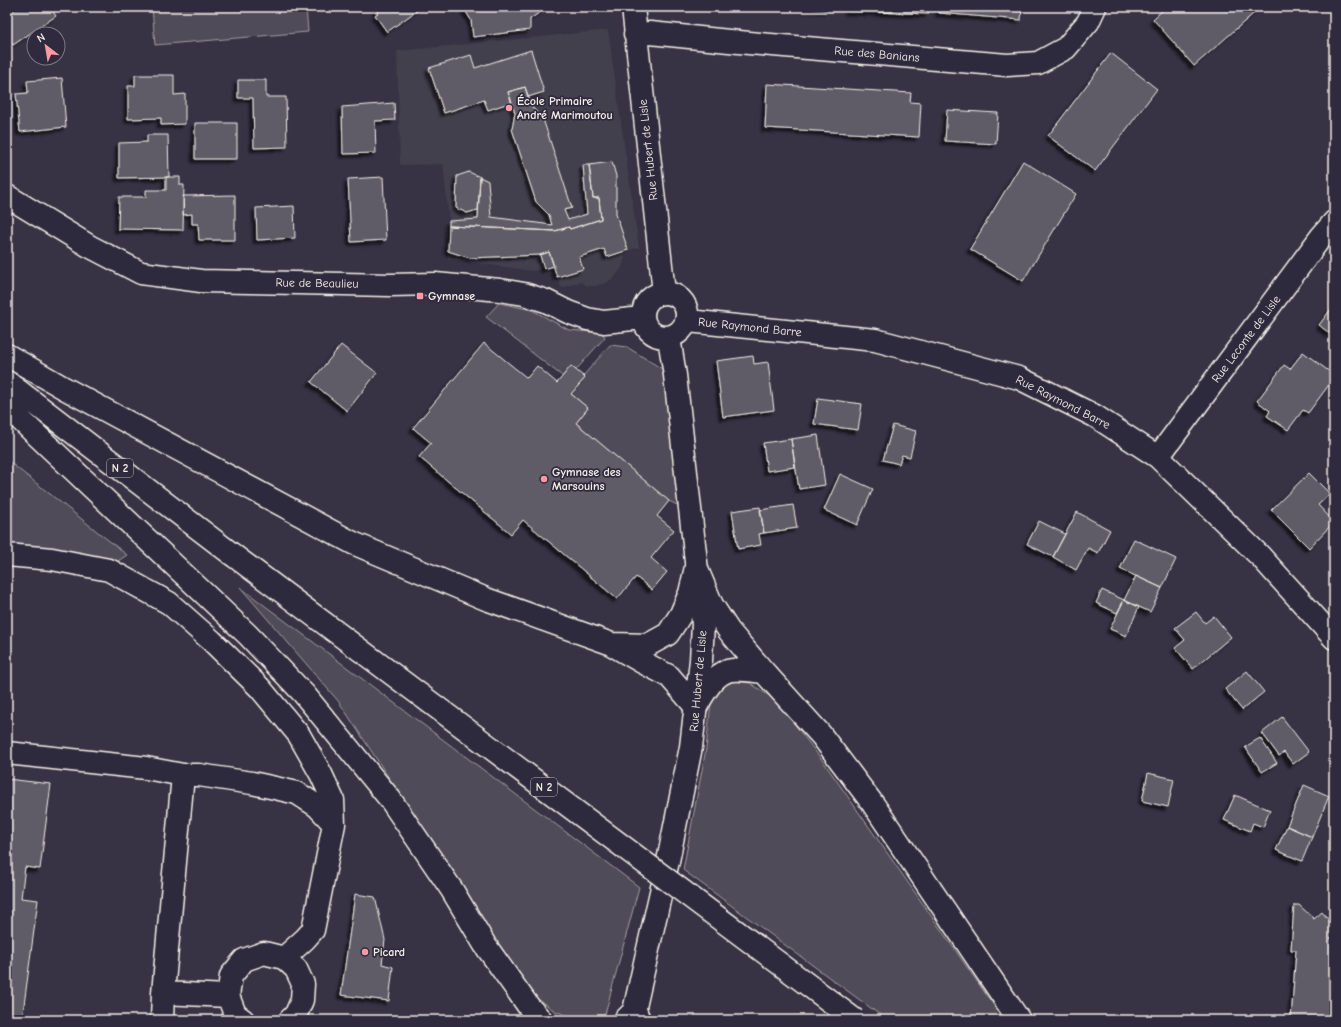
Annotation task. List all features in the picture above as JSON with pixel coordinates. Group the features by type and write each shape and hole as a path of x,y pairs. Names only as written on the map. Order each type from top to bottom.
{"main road":[{"name":"Rue Hubert de Lisle","path":"633,7 664,293"},
{"name":"Rue des Banians","path":"635,34 650,33 1007,65 1038,63 1066,48 1088,22 1095,7"},
{"name":"Rue de Beaulieu","path":"7,196 89,246 141,273 201,281 390,285 435,284 500,290 524,294 546,301 568,312 587,319 604,322 642,318"},
{"name":"Rue Leconte de Lisle","path":"1158,457 1330,235"},
{"path":"664,293 674,294 683,301 688,310 688,321 684,329 677,335 669,338 657,337 647,330 642,318 644,306 648,301 652,297 664,293"},
{"name":"Rue Raymond Barre","path":"688,321 875,340 1019,378 1095,416 1158,457 1261,557 1334,638"},
{"name":"Rue Hubert de Lisle","path":"633,1017 692,747 701,660 703,624 675,375 669,338"},
{"path":"7,355 64,388 353,542 486,599 609,643 669,676 696,708 708,687 723,672 744,670 764,672"},
{"name":"N 2","path":"7,382 232,555 856,1020"},
{"path":"7,407 248,635 304,694 390,799 452,890 485,945 535,1013 550,1020"},
{"path":"7,555 52,559 109,570 169,603 212,641 260,688 299,734 321,774 333,800 334,824 313,930 284,958"},
{"path":"609,643 648,645 668,634 681,614 690,593 696,567"},
{"path":"696,567 712,605 729,631 821,735 872,804 1019,1020"},
{"path":"7,753 146,768 183,775 199,775 252,783 297,793 318,806 334,824"},
{"path":"162,1020 163,993 183,775"},
{"path":"243,1020 235,1014 228,996 231,976 244,960 264,954 284,958 296,969 303,984 302,1000 296,1014 290,1020"},
{"path":"163,993 228,996"}],"shaded area":[{"path":"152,7 306,7 308,32 155,45"},
{"name":"École Primaire André Marimoutou","path":"608,30 639,248 623,251 625,258 622,268 615,277 606,283 596,286 587,286 581,282 561,288 554,266 532,271 448,259 449,221 443,164 400,165 397,51"},
{"path":"499,303 532,310 569,330 602,333 605,337 576,370 571,366 562,376 486,317"},
{"path":"610,345 627,347 667,372 687,510 669,501 576,423 588,408 571,394 585,378 583,376"},
{"path":"7,460 127,555 112,565 7,548"},
{"path":"240,587 639,887 604,1018 580,1020 555,1011 532,995 339,702"},
{"path":"726,680 750,683 777,701 825,764 1004,1020 887,1020 683,870 706,749 711,702 717,686"}],"building":[{"path":"18,7 50,7 56,16 41,26 26,26 26,36 13,45 7,36 7,14"},
{"path":"375,7 422,7 387,32 375,15 378,13"},
{"path":"463,7 544,7 545,9 530,19 530,30 473,37 471,20"},
{"path":"794,7 828,7 828,10"},
{"path":"848,7 929,7 928,14 848,11"},
{"path":"940,7 1022,7 1021,20 939,13"},
{"path":"1166,7 1261,7 1194,66 1153,19"},
{"path":"531,50 544,92 528,97 525,87 508,92 512,102 488,110 484,100 444,113 429,68 471,55 475,68"},
{"path":"1111,53 1157,89 1095,171 1048,136"},
{"path":"135,75 174,75 174,95 185,94 185,124 161,125 161,118 128,119 128,86 135,86"},
{"path":"62,78 66,127 20,132 16,94 28,93 27,81"},
{"path":"238,80 266,80 266,97 286,97 287,147 254,148 253,98 238,98"},
{"path":"767,84 911,93 910,102 921,103 919,137 765,128"},
{"path":"525,87 532,107 543,119 572,208 564,210 568,220 587,214 583,165 589,165 593,198 599,198 601,219 570,229 569,227 555,231 449,226 449,221 478,219 480,177 488,181 491,217 552,225 549,215 536,202 512,129 515,113 508,92"},
{"path":"394,103 395,120 375,121 376,153 343,154 342,107"},
{"path":"947,110 998,113 996,144 945,141"},
{"path":"195,123 237,123 237,159 195,159"},
{"path":"147,135 168,135 169,177 119,178 119,143 147,142"},
{"path":"1023,161 1076,194 1023,281 970,249"},
{"path":"612,162 616,176 616,214 628,250 607,257 604,249 579,257 583,269 557,277 549,252 540,255 470,258 448,251 449,226 555,231 569,227 570,229 601,219 599,198 593,198 589,165"},
{"path":"469,172 480,177 478,210 467,213 456,208 457,176"},
{"path":"166,177 180,177 180,185 184,185 183,230 118,229 119,197 146,197 146,190 166,190"},
{"path":"383,177 386,240 351,242 348,179"},
{"path":"235,195 235,240 199,240 198,224 192,224 192,214 183,215 183,196"},
{"path":"294,206 295,238 257,240 256,208"},
{"path":"549,252 554,266 544,269 540,255"},
{"path":"1334,305 1334,337 1319,325"},
{"name":"Gymnase des Marsouins","path":"484,343 527,378 537,366 557,383 571,366 583,376 585,378 571,394 588,408 576,423 669,501 657,516 674,530 651,558 667,572 652,590 636,577 617,599 523,520 511,534 419,457 431,443 413,428"},
{"path":"341,345 377,373 347,411 311,382"},
{"path":"1303,352 1334,375 1334,378 1308,413 1303,410 1288,430 1267,416 1270,411 1257,401 1284,365 1290,369"},
{"path":"753,356 754,364 768,362 774,410 723,417 716,361"},
{"path":"818,398 862,404 858,430 814,424"},
{"path":"893,425 916,431 910,457 902,455 899,464 883,460"},
{"path":"818,435 825,485 799,489 791,439"},
{"path":"791,439 795,467 767,471 763,443"},
{"path":"1309,473 1330,494 1318,505 1334,522 1309,548 1271,510"},
{"path":"840,474 873,489 857,525 824,510"},
{"path":"793,505 797,528 764,533 760,510"},
{"path":"760,507 764,533 759,534 761,545 738,549 732,511"},
{"path":"1077,512 1110,530 1098,553 1088,548 1076,570 1053,557"},
{"path":"1039,521 1065,534 1053,557 1027,544"},
{"path":"1134,539 1176,559 1162,588 1120,569"},
{"path":"1136,576 1162,588 1150,612 1124,600"},
{"path":"1102,590 1124,600 1117,613 1096,603"},
{"path":"1124,600 1139,607 1126,636 1110,629"},
{"path":"1196,612 1205,623 1214,616 1231,637 1193,669 1175,648 1185,640 1175,628"},
{"path":"1247,671 1264,692 1242,710 1225,689"},
{"path":"1282,717 1309,752 1293,764 1284,752 1279,756 1262,733"},
{"path":"1260,738 1277,763 1262,772 1245,747"},
{"path":"1148,773 1174,779 1168,807 1142,801"},
{"path":"7,779 51,784 40,869 25,867 21,898 38,900 22,1020 7,1020"},
{"path":"1304,785 1329,796 1312,837 1287,826"},
{"path":"1235,795 1270,810 1263,827 1253,823 1250,831 1224,820"},
{"path":"1287,826 1312,837 1302,861 1276,850"},
{"name":"Picard","path":"355,894 375,897 385,940 382,964 393,967 389,1001 341,995"},
{"path":"1294,905 1299,905 1314,919 1322,912 1334,926 1334,935 1330,938 1334,942 1334,952 1331,956 1334,956 1334,1020 1291,1020 1296,950 1291,950"}],"place":[{"name":"École Primaire André Marimoutou","path":"509,108"},
{"name":"Gymnase","path":"420,296"},
{"name":"Gymnase des Marsouins","path":"544,479"},
{"name":"Picard","path":"365,952"}]}
